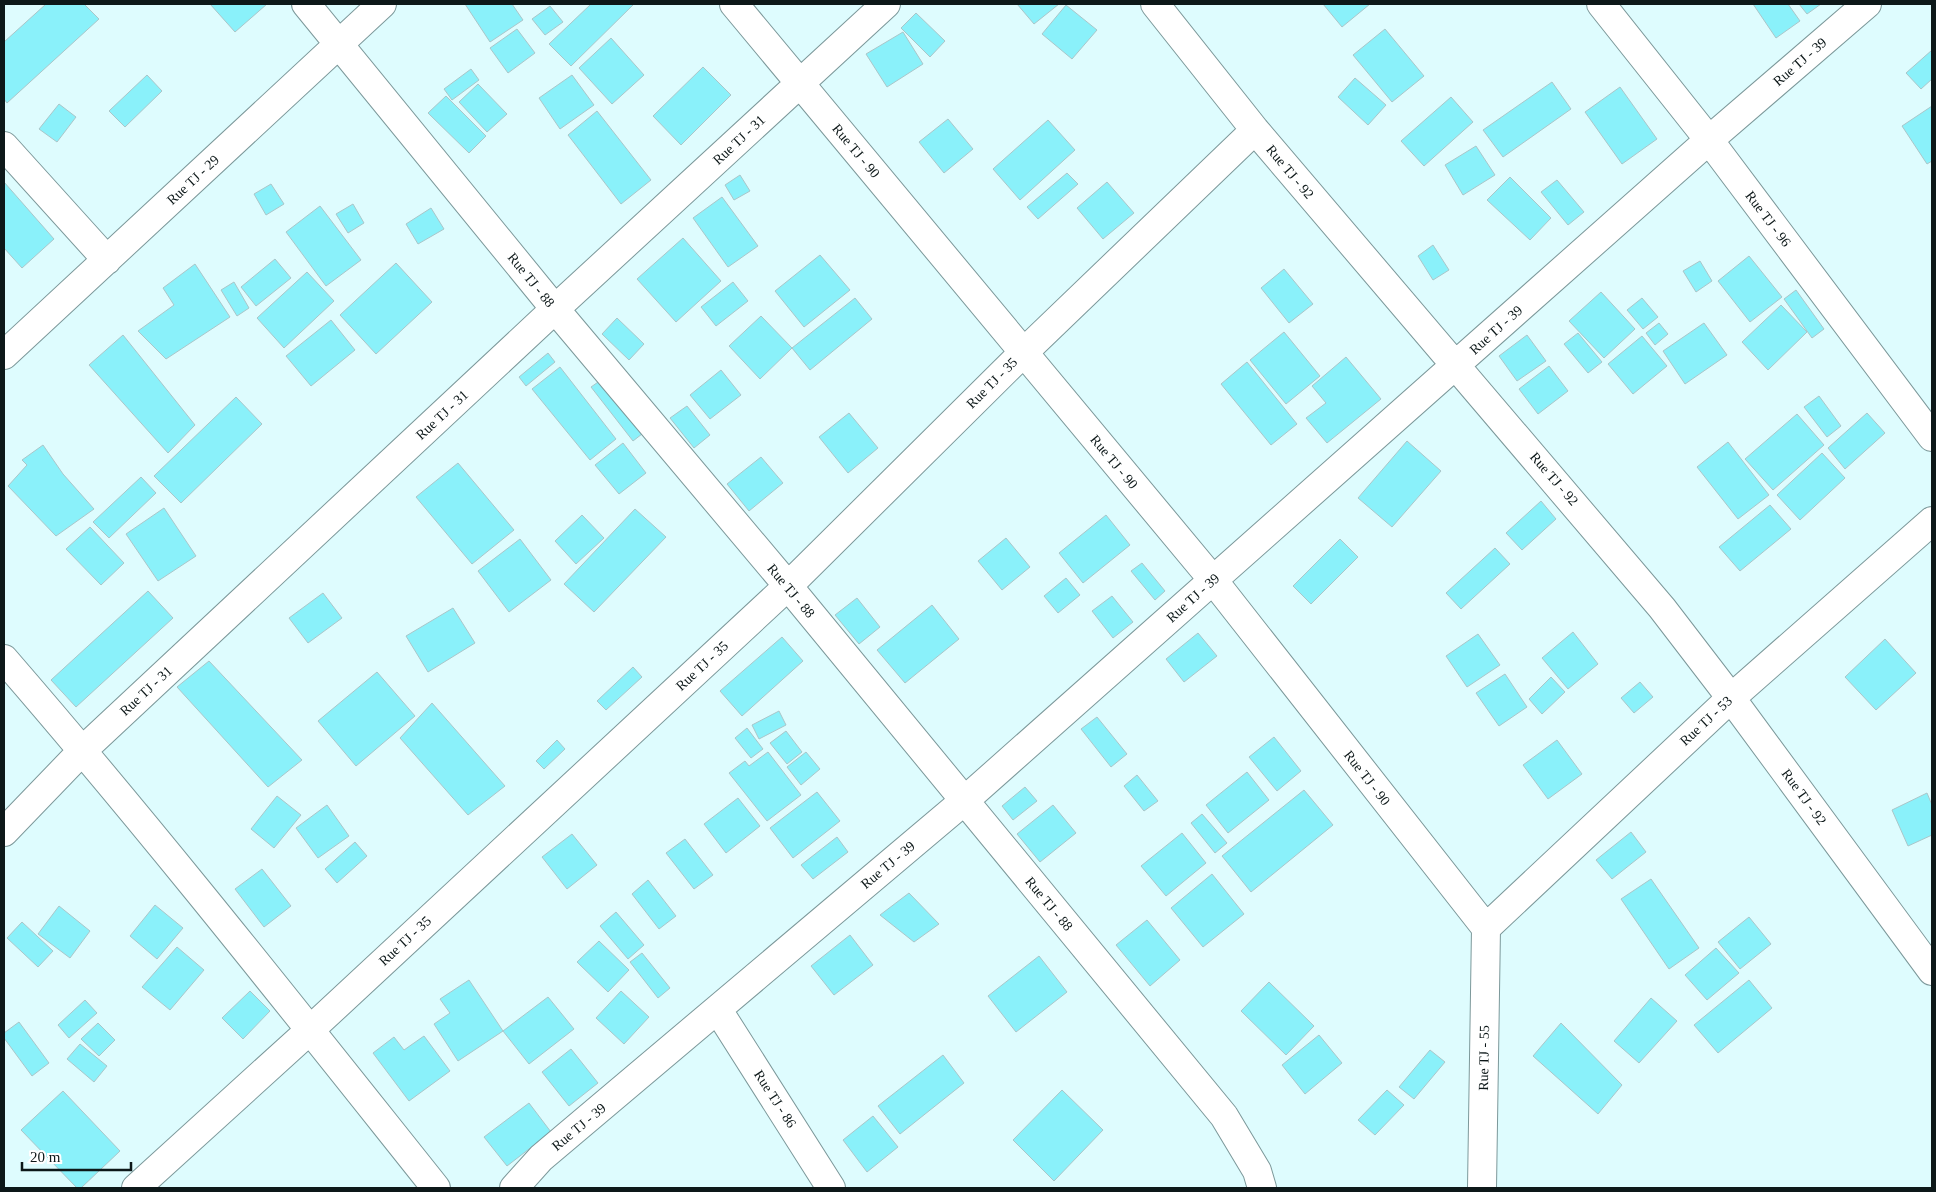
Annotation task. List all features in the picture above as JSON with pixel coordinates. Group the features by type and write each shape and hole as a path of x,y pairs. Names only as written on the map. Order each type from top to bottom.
{"street":[{"name":"Rue TJ - 88","path":"306,4 555,309 788,586 1224,1116 1257,1171 1262,1188"},
{"name":"Rue TJ - 29","path":"4,355 382,4"},
{"name":"Rue TJ - 90","path":"734,4 1213,580 1486,928"},
{"name":"Rue TJ - 31","path":"4,832 83,750 555,309 886,4"},
{"name":"Rue TJ - 92","path":"1155,4 1255,130 1650,593 1731,698 1932,971"},
{"name":"Rue TJ - 96","path":"1601,4 1709,140 1932,437"},
{"name":"Rue TJ - 39","path":"514,1188 542,1158 964,801 1709,140 1867,4"},
{"name":"Rue TJ - 35","path":"136,1188 310,1030 788,586 1023,353 1255,130"},
{"path":"4,146 107,260"},
{"name":"Rue TJ - 53","path":"1486,928 1731,698 1932,521"},
{"path":"4,659 83,750 436,1188"},
{"name":"Rue TJ - 55","path":"1482,1188 1486,928"},
{"name":"Rue TJ - 86","path":"718,1010 831,1188"}],"building":[{"path":"46,4 84,4 99,19 7,103 4,99 4,42"},
{"path":"210,4 267,4 235,32"},
{"path":"465,4 512,4 523,20 490,42"},
{"path":"591,4 634,4 571,66 549,44"},
{"path":"1017,4 1059,4 1034,24"},
{"path":"1323,4 1370,4 1342,27"},
{"path":"1753,4 1788,4 1800,21 1776,38"},
{"path":"1799,4 1821,4 1807,14"},
{"path":"1066,5 1097,30 1072,59 1042,34"},
{"path":"550,6 563,22 545,35 532,19"},
{"path":"916,13 945,41 930,57 901,28"},
{"path":"517,29 535,53 508,73 490,48"},
{"path":"1385,29 1424,76 1392,102 1353,55"},
{"path":"903,32 923,64 887,87 866,54"},
{"path":"611,38 644,75 612,104 579,68"},
{"path":"1932,50 1932,79 1921,89 1906,73"},
{"path":"703,67 731,95 681,145 653,116"},
{"path":"471,69 479,80 452,100 444,89"},
{"path":"147,75 162,91 125,127 109,111"},
{"path":"572,75 594,105 560,129 539,98"},
{"path":"1355,78 1386,105 1368,125 1338,97"},
{"path":"1552,82 1571,109 1503,157 1483,130"},
{"path":"478,84 507,114 487,132 459,102"},
{"path":"1620,87 1657,139 1622,164 1585,112"},
{"path":"446,96 486,136 469,153 428,113"},
{"path":"1451,97 1473,122 1424,166 1401,141"},
{"path":"59,104 76,117 57,142 39,129"},
{"path":"1932,106 1932,161 1927,164 1902,126"},
{"path":"597,111 651,180 621,204 568,135"},
{"path":"948,119 973,149 944,173 919,142"},
{"path":"1048,120 1075,150 1020,200 993,169"},
{"path":"1476,146 1495,175 1463,195 1445,165"},
{"path":"1067,173 1078,184 1038,219 1027,207"},
{"path":"740,175 750,191 734,200 725,185"},
{"path":"1510,177 1551,218 1530,240 1487,200"},
{"path":"1557,180 1584,212 1568,225 1541,192"},
{"path":"4,182 54,239 22,268 4,248"},
{"path":"1107,182 1134,213 1103,239 1077,208"},
{"path":"271,184 284,204 266,215 254,194"},
{"path":"722,197 758,246 728,267 693,218"},
{"path":"353,204 364,223 348,233 336,214"},
{"path":"320,206 361,260 326,286 286,232"},
{"path":"431,208 444,229 418,244 406,224"},
{"path":"683,238 721,281 676,322 637,279"},
{"path":"1433,245 1449,270 1433,280 1418,256"},
{"path":"820,255 850,290 804,327 775,291"},
{"path":"1749,256 1782,297 1750,322 1718,281"},
{"path":"275,259 291,278 256,306 241,287"},
{"path":"1700,261 1712,281 1696,292 1683,271"},
{"path":"396,263 432,302 376,354 340,315"},
{"path":"195,264 230,317 166,359 138,331 174,305 163,288"},
{"path":"1284,269 1313,304 1289,323 1261,288"},
{"path":"307,272 334,301 284,348 257,318"},
{"path":"234,282 249,308 237,316 221,290"},
{"path":"733,282 748,301 716,326 701,307"},
{"path":"1796,290 1824,329 1812,338 1784,299"},
{"path":"1601,292 1635,329 1604,358 1569,321"},
{"path":"855,298 872,319 810,370 792,348"},
{"path":"1642,298 1658,317 1643,329 1627,310"},
{"path":"1781,305 1807,332 1768,370 1742,342"},
{"path":"761,316 792,348 760,379 729,346"},
{"path":"617,318 644,344 629,360 602,334"},
{"path":"331,320 355,350 311,386 286,356"},
{"path":"1659,323 1668,334 1655,345 1646,333"},
{"path":"1704,323 1727,355 1685,384 1663,351"},
{"path":"1284,332 1320,376 1286,404 1250,360"},
{"path":"1578,333 1602,362 1588,373 1564,344"},
{"path":"123,335 195,425 168,453 89,365"},
{"path":"1527,335 1546,361 1517,381 1499,356"},
{"path":"1642,336 1667,366 1633,394 1608,364"},
{"path":"548,353 555,362 526,386 519,377"},
{"path":"1346,357 1381,399 1327,443 1306,418 1326,403 1312,386"},
{"path":"1247,362 1297,424 1271,445 1221,384"},
{"path":"1549,366 1568,391 1538,414 1519,389"},
{"path":"560,367 616,439 590,460 532,389"},
{"path":"721,370 741,395 710,419 690,395"},
{"path":"601,380 642,434 633,441 591,387"},
{"path":"1819,396 1841,426 1827,437 1804,407"},
{"path":"236,397 262,424 181,503 154,476"},
{"path":"687,406 710,435 694,448 670,418"},
{"path":"849,413 878,448 848,473 819,437"},
{"path":"1867,413 1885,433 1845,469 1828,448"},
{"path":"1797,414 1824,445 1773,490 1745,459"},
{"path":"1407,441 1441,471 1392,527 1358,498"},
{"path":"1728,442 1769,495 1738,519 1697,467"},
{"path":"623,443 646,473 619,494 595,465"},
{"path":"43,445 63,474 94,509 56,536 8,486 27,465 22,460"},
{"path":"1822,453 1845,478 1800,520 1777,495"},
{"path":"761,457 783,483 749,511 727,484"},
{"path":"458,463 514,530 472,564 416,497"},
{"path":"141,477 156,493 109,538 93,522"},
{"path":"1541,501 1556,519 1522,550 1506,533"},
{"path":"1770,505 1791,529 1740,571 1719,547"},
{"path":"164,508 196,556 158,581 126,534"},
{"path":"635,509 666,537 594,612 564,584"},
{"path":"582,515 604,538 576,564 555,541"},
{"path":"1106,515 1130,545 1083,583 1059,553"},
{"path":"90,527 124,563 101,585 66,549"},
{"path":"1006,538 1030,567 1002,590 978,561"},
{"path":"520,539 551,580 509,612 478,571"},
{"path":"1340,539 1358,557 1311,604 1293,586"},
{"path":"1495,548 1510,564 1461,609 1446,593"},
{"path":"1142,563 1165,591 1155,600 1131,571"},
{"path":"1066,578 1080,595 1058,613 1044,596"},
{"path":"148,591 173,618 76,707 51,680"},
{"path":"323,593 342,618 308,643 289,618"},
{"path":"1112,596 1133,622 1113,638 1092,611"},
{"path":"857,598 880,627 859,644 835,615"},
{"path":"932,605 959,639 905,683 877,650"},
{"path":"453,608 475,643 428,672 406,636"},
{"path":"1573,632 1598,664 1568,689 1542,658"},
{"path":"1198,633 1217,656 1184,682 1166,659"},
{"path":"1478,634 1500,665 1467,687 1446,656"},
{"path":"782,637 803,661 742,716 720,691"},
{"path":"1885,639 1916,673 1876,710 1845,677"},
{"path":"209,661 302,760 268,787 177,687"},
{"path":"633,667 642,677 606,710 597,701"},
{"path":"377,672 415,716 356,766 318,721"},
{"path":"1505,674 1527,707 1499,726 1476,693"},
{"path":"1551,677 1565,692 1542,714 1529,699"},
{"path":"1640,682 1653,697 1634,713 1621,698"},
{"path":"432,703 505,786 468,815 400,738"},
{"path":"779,711 786,725 759,739 752,725"},
{"path":"1097,717 1127,754 1111,767 1081,729"},
{"path":"747,728 763,749 751,758 735,738"},
{"path":"786,731 802,752 787,764 770,743"},
{"path":"1274,737 1301,771 1277,791 1249,757"},
{"path":"557,740 565,749 544,769 536,761"},
{"path":"1557,740 1582,774 1548,799 1523,765"},
{"path":"768,752 801,795 767,821 729,773 745,761 749,766"},
{"path":"806,752 820,769 801,785 787,767"},
{"path":"1247,772 1269,800 1228,833 1206,805"},
{"path":"1137,775 1158,801 1144,811 1124,786"},
{"path":"1025,787 1037,801 1013,820 1002,806"},
{"path":"1304,790 1333,825 1251,892 1222,856"},
{"path":"817,792 840,821 793,858 770,828"},
{"path":"1927,793 1932,805 1932,835 1908,846 1892,810"},
{"path":"277,796 301,815 274,848 251,829"},
{"path":"738,798 760,826 726,853 704,824"},
{"path":"327,805 349,836 318,858 296,828"},
{"path":"1053,805 1076,833 1040,862 1017,834"},
{"path":"1202,814 1227,843 1215,853 1191,823"},
{"path":"1631,832 1646,852 1612,879 1596,860"},
{"path":"1182,833 1206,863 1166,896 1141,866"},
{"path":"572,834 597,865 567,889 542,857"},
{"path":"837,837 848,852 813,879 801,865"},
{"path":"685,839 713,875 694,889 666,853"},
{"path":"355,842 367,856 337,883 325,869"},
{"path":"262,869 291,906 264,927 235,889"},
{"path":"1212,874 1244,914 1203,947 1171,908"},
{"path":"1651,879 1699,948 1669,969 1621,899"},
{"path":"648,880 676,916 659,929 632,894"},
{"path":"909,893 939,924 914,942 880,915"},
{"path":"155,905 183,928 157,959 130,936"},
{"path":"59,906 90,931 70,958 38,934"},
{"path":"616,912 644,945 628,959 600,926"},
{"path":"1749,917 1771,944 1740,969 1718,942"},
{"path":"1147,920 1180,960 1150,986 1116,945"},
{"path":"22,922 53,951 38,967 7,938"},
{"path":"850,935 873,965 834,995 811,966"},
{"path":"599,941 629,970 608,992 577,962"},
{"path":"177,947 204,970 170,1010 142,987"},
{"path":"1716,948 1739,973 1707,1000 1685,975"},
{"path":"642,953 670,988 658,998 630,962"},
{"path":"1039,956 1067,992 1016,1032 988,996"},
{"path":"469,980 503,1031 458,1061 434,1024 450,1013 440,999"},
{"path":"1749,980 1772,1008 1718,1053 1694,1025"},
{"path":"1269,982 1314,1026 1286,1055 1241,1011"},
{"path":"250,991 270,1011 243,1039 222,1018"},
{"path":"621,991 649,1017 624,1044 596,1018"},
{"path":"548,997 574,1029 529,1064 503,1031"},
{"path":"1651,998 1677,1021 1639,1063 1614,1041"},
{"path":"85,1000 97,1013 69,1038 58,1025"},
{"path":"19,1022 49,1063 32,1076 4,1038 4,1033"},
{"path":"98,1023 115,1040 99,1056 81,1039"},
{"path":"1561,1023 1622,1085 1598,1114 1533,1056"},
{"path":"1319,1035 1342,1063 1305,1094 1282,1065"},
{"path":"424,1036 450,1071 409,1101 373,1053 394,1037 404,1050"},
{"path":"80,1044 107,1066 94,1082 67,1059"},
{"path":"571,1049 598,1083 569,1106 542,1072"},
{"path":"1430,1050 1445,1062 1414,1099 1399,1087"},
{"path":"943,1055 964,1083 900,1134 878,1106"},
{"path":"1062,1090 1103,1130 1054,1181 1013,1140"},
{"path":"1387,1090 1404,1105 1375,1135 1358,1120"},
{"path":"63,1091 120,1151 81,1188 77,1188 21,1130"},
{"path":"529,1103 551,1132 507,1166 484,1137"},
{"path":"873,1116 898,1147 867,1172 843,1140"}]}
